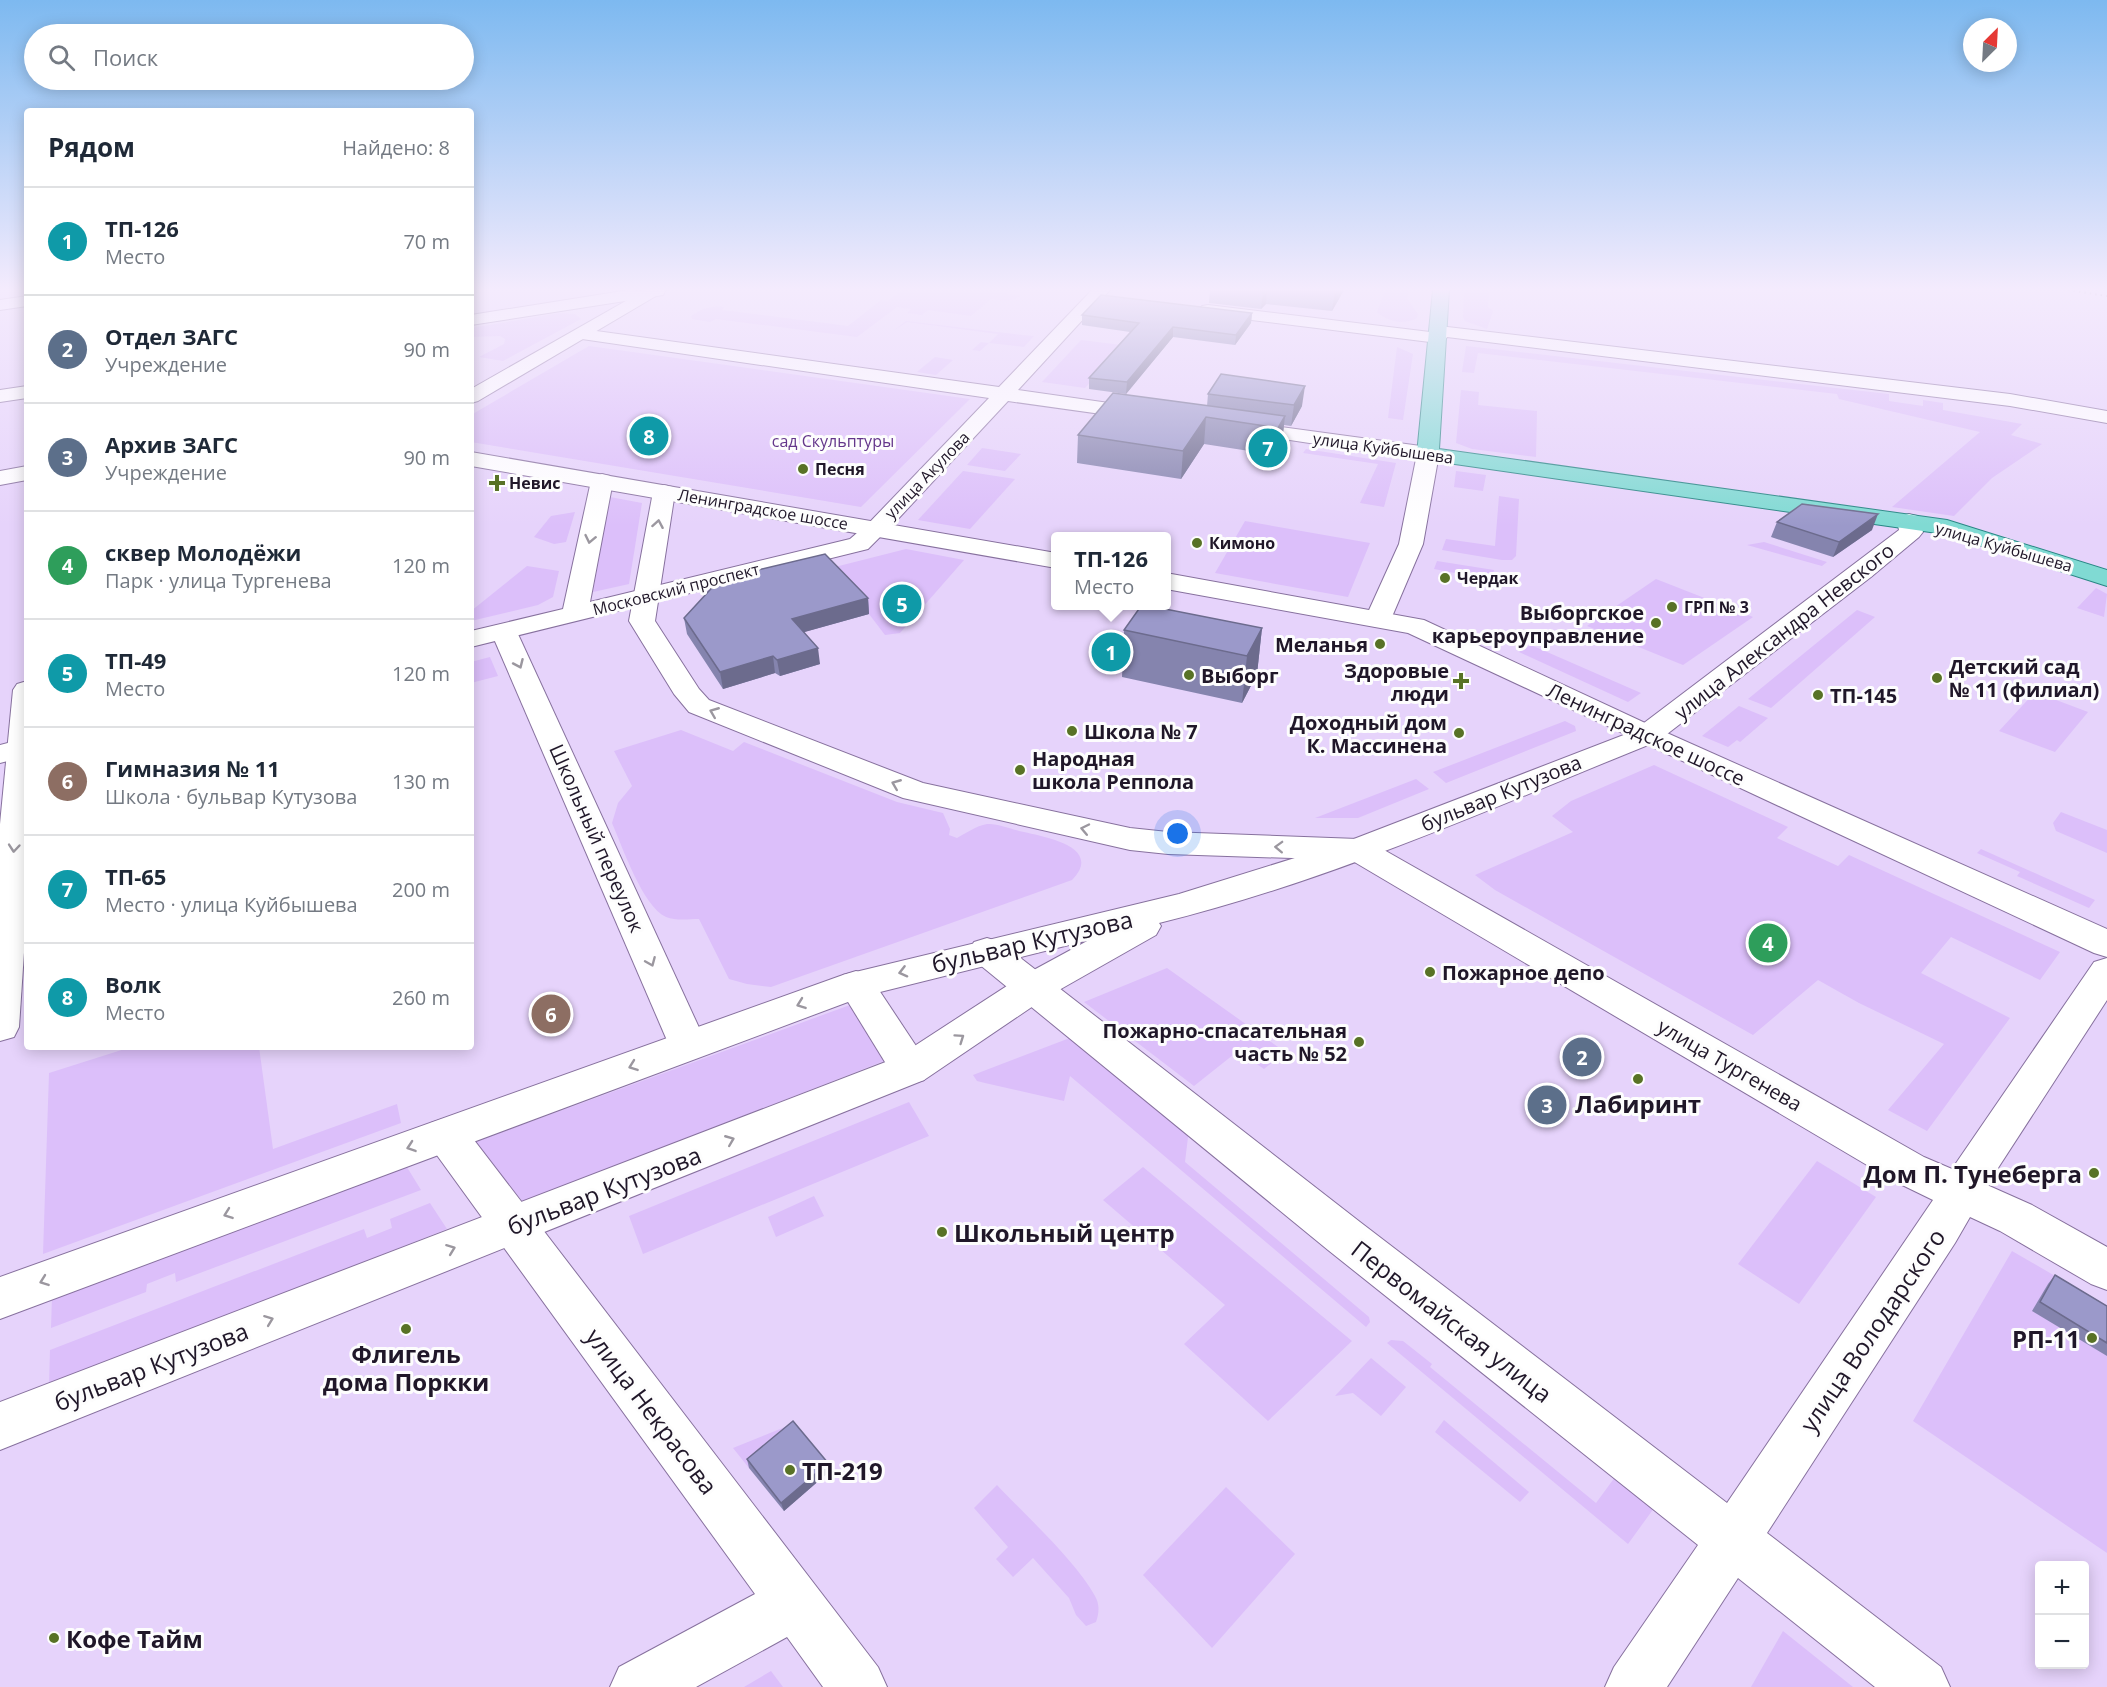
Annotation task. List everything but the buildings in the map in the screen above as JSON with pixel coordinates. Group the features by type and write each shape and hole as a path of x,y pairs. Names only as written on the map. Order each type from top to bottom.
{"main road":[{"path":"1428,454 1435,369"},
{"name":"улица Куйбышева","path":"1428,454 1947,527 2107,578"}],"street":[{"path":"474,395 521,369"},
{"path":"826,369 1159,416"},
{"name":"улица Акулова","path":"876,529 1030,369"},
{"path":"1739,369 2010,400 2107,417"},
{"path":"0,396 24,392"},
{"name":"улица Куйбышева","path":"1214,424 1428,454"},
{"path":"1378,618 1411,544 1428,454"},
{"name":"Ленинградское шоссе","path":"474,460 1051,560"},
{"path":"0,478 24,474"},
{"path":"575,614 602,481"},
{"path":"664,492 642,621 688,694 699,706 914,791 1130,839 1168,843 1358,850"},
{"name":"улица Александра Невского","path":"1647,735 1862,573 1911,532 1909,521"},
{"name":"Московский проспект","path":"474,638 858,544 876,529"},
{"name":"Ленинградское шоссе","path":"1171,582 1415,626 1647,735 2107,944"},
{"name":"Школьный переулок","path":"504,632 688,1045"},
{"path":"0,1026 16,749 24,706"},
{"name":"бульвар Кутузова","path":"0,1298 856,984 1184,905 1358,850 1647,735"},
{"name":"улица Тургенева","path":"1358,850 1909,1168 2016,1218 2107,1270"},
{"name":"бульвар Кутузова","path":"0,1426 910,1069 952,1043 1032,987 1184,905"},
{"name":"Первомайская улица","path":"987,951 1335,1229 1921,1687"},
{"name":"улица Володарского","path":"1634,1687 1962,1193 1976,1166 2107,972"},
{"path":"856,984 910,1069"},
{"name":"улица Некрасова","path":"446,1135 858,1687"},
{"path":"639,1687 794,1603"}],"green space":[{"name":"сад Скульптуры","path":"550,369 752,369 970,399 861,507 474,442 474,413"},
{"path":"921,369 943,369 936,375 917,372"},
{"path":"1054,369 1102,369 1085,388 1042,382"},
{"path":"1394,369 1411,369 1403,420 1388,418"},
{"path":"1463,369 1475,369 1474,373 1462,372"},
{"path":"1616,369 1666,369 1889,394 1889,401 1923,406 1923,400 1943,403 1943,410 2022,424 2011,435 2042,444 1992,478 1954,516 1892,507 1980,432 1839,399 1837,394"},
{"path":"1461,390 1479,392 1478,405 1537,411 1536,457 1472,449 1456,443"},
{"path":"982,448 1021,454 1005,471 967,465"},
{"path":"1306,449 1396,463 1384,507 1360,503 1378,464 1303,453"},
{"path":"963,471 1015,479 970,529 918,520"},
{"path":"1456,471 1486,475 1483,491 1454,487"},
{"path":"1499,496 1519,499 1516,556 1512,560 1442,550 1446,539 1495,546"},
{"path":"610,497 642,503 629,584 593,592"},
{"path":"575,512 566,542 554,544 534,537 551,516"},
{"path":"1245,521 1370,543 1348,597 1215,573"},
{"path":"1764,542 1827,562 1822,566 1747,545"},
{"path":"906,549 964,560 900,633 885,635 869,614 827,569"},
{"path":"1437,561 1494,570 1491,580 1434,569"},
{"path":"527,566 559,571 553,597 538,605 474,620 474,609"},
{"path":"1656,579 1753,617 1683,665 1587,626"},
{"path":"2096,588 2107,594 2104,617 2077,608"},
{"path":"1857,610 1875,617 1771,708 1748,699"},
{"path":"1531,645 1641,693 1628,702 1519,652"},
{"path":"490,657 498,676 474,682 474,661"},
{"path":"2035,692 2088,712 2055,752 1999,731"},
{"path":"1739,706 1768,718 1740,742 1737,740 1728,747 1702,736"},
{"path":"1565,721 1575,726 1576,731 1446,783 1433,772"},
{"path":"681,730 733,751 744,742 897,802 943,813 950,829 949,835 957,838 979,826 991,824 1057,841 1076,852 1081,859 1080,869 1072,880 771,987 729,979 699,919 666,917 649,901 634,875 612,823 618,803 632,786 614,751"},
{"path":"1654,765 1788,827 1777,838 1838,866 1849,855 2060,952 2040,980 1951,937 1921,973 2010,1018 1927,1131 1888,1110 1944,1044 1859,1003 1818,980 1753,1035 1495,890 1475,875 1573,832 1552,816 1571,801"},
{"path":"1416,779 1429,789 1358,818 1315,818"},
{"path":"2061,812 2107,830 2107,853 2056,831 2053,823"},
{"path":"1981,849 2095,900 2089,908 2017,876 2020,872 1977,853"},
{"path":"1167,968 1285,1052 1264,1069 1238,1051 1194,1086 1084,1002"},
{"path":"850,1005 884,1061 523,1202 475,1142"},
{"path":"1075,1036 1189,1129 1185,1162 1369,1317 1370,1322 1366,1327 1070,1076 1064,1101 977,1081 973,1075"},
{"path":"122,1050 259,1050 273,1149 397,1104 401,1123 43,1254 49,1073"},
{"path":"909,1102 929,1136 643,1254 629,1216"},
{"path":"1817,1161 1876,1197 1799,1304 1738,1264"},
{"path":"405,1164 421,1190 176,1282 175,1273 147,1284 146,1292 51,1328 52,1296"},
{"path":"1143,1167 1352,1341 1268,1421 1184,1344 1225,1305 1103,1200"},
{"path":"814,1196 824,1216 776,1237 768,1217"},
{"path":"430,1203 447,1229 49,1386 50,1350 364,1229 367,1238 392,1228 390,1219"},
{"path":"2012,1251 2107,1306 2107,1553 1913,1421"},
{"path":"1391,1340 1403,1341 1432,1364 1430,1367 1596,1503 1618,1473 1657,1504 1628,1544 1387,1343"},
{"path":"1371,1358 1406,1387 1381,1416 1353,1393 1335,1396"},
{"path":"1444,1420 1529,1492 1520,1502 1435,1432"},
{"path":"790,1425 749,1468 733,1448"},
{"path":"997,1485 1063,1553 1086,1582 1098,1603 1096,1622 1086,1626 1076,1615 1069,1598 1033,1558 1013,1577 996,1559 1008,1547 974,1508"},
{"path":"1226,1487 1295,1554 1212,1648 1143,1575"},
{"path":"1783,1631 1853,1687 1751,1687"},
{"path":"771,1671 783,1687 744,1687"}],"place":[{"name":"Волк","path":"649,436"},
{"name":"ТП-65","path":"1268,448"},
{"name":"Песня","path":"803,469"},
{"name":"Невис","path":"497,483"},
{"name":"Кимоно","path":"1197,543"},
{"name":"Чердак","path":"1445,578"},
{"name":"ТП-49","path":"902,604"},
{"name":"ГРП № 3","path":"1672,607"},
{"name":"Выборгское карьероуправление","path":"1656,623"},
{"name":"Меланья","path":"1380,644"},
{"name":"ТП-126","path":"1111,652"},
{"name":"Выборг","path":"1189,675"},
{"name":"Детский сад № 11 (филиал)","path":"1937,678"},
{"name":"Здоровые люди","path":"1461,681"},
{"name":"ТП-145","path":"1818,695"},
{"name":"Школа № 7","path":"1072,731"},
{"name":"Доходный дом К. Массинена","path":"1459,733"},
{"name":"Народная школа Реппола","path":"1020,770"},
{"name":"сквер Молодёжи","path":"1768,943"},
{"name":"Пожарное депо","path":"1430,972"},
{"name":"Гимназия № 11","path":"551,1014"},
{"name":"Пожарно-спасательная часть № 52","path":"1359,1042"},
{"name":"Отдел ЗАГС","path":"1582,1057"},
{"name":"Лабиринт","path":"1638,1079"},
{"name":"Архив ЗАГС","path":"1547,1105"},
{"name":"Дом П. Тунеберга","path":"2094,1173"},
{"name":"Школьный центр","path":"942,1232"},
{"name":"Флигель дома Поркки","path":"406,1329"},
{"name":"РП-11","path":"2092,1338"},
{"name":"ТП-219","path":"790,1470"},
{"name":"Кофе Тайм","path":"54,1638"}]}
